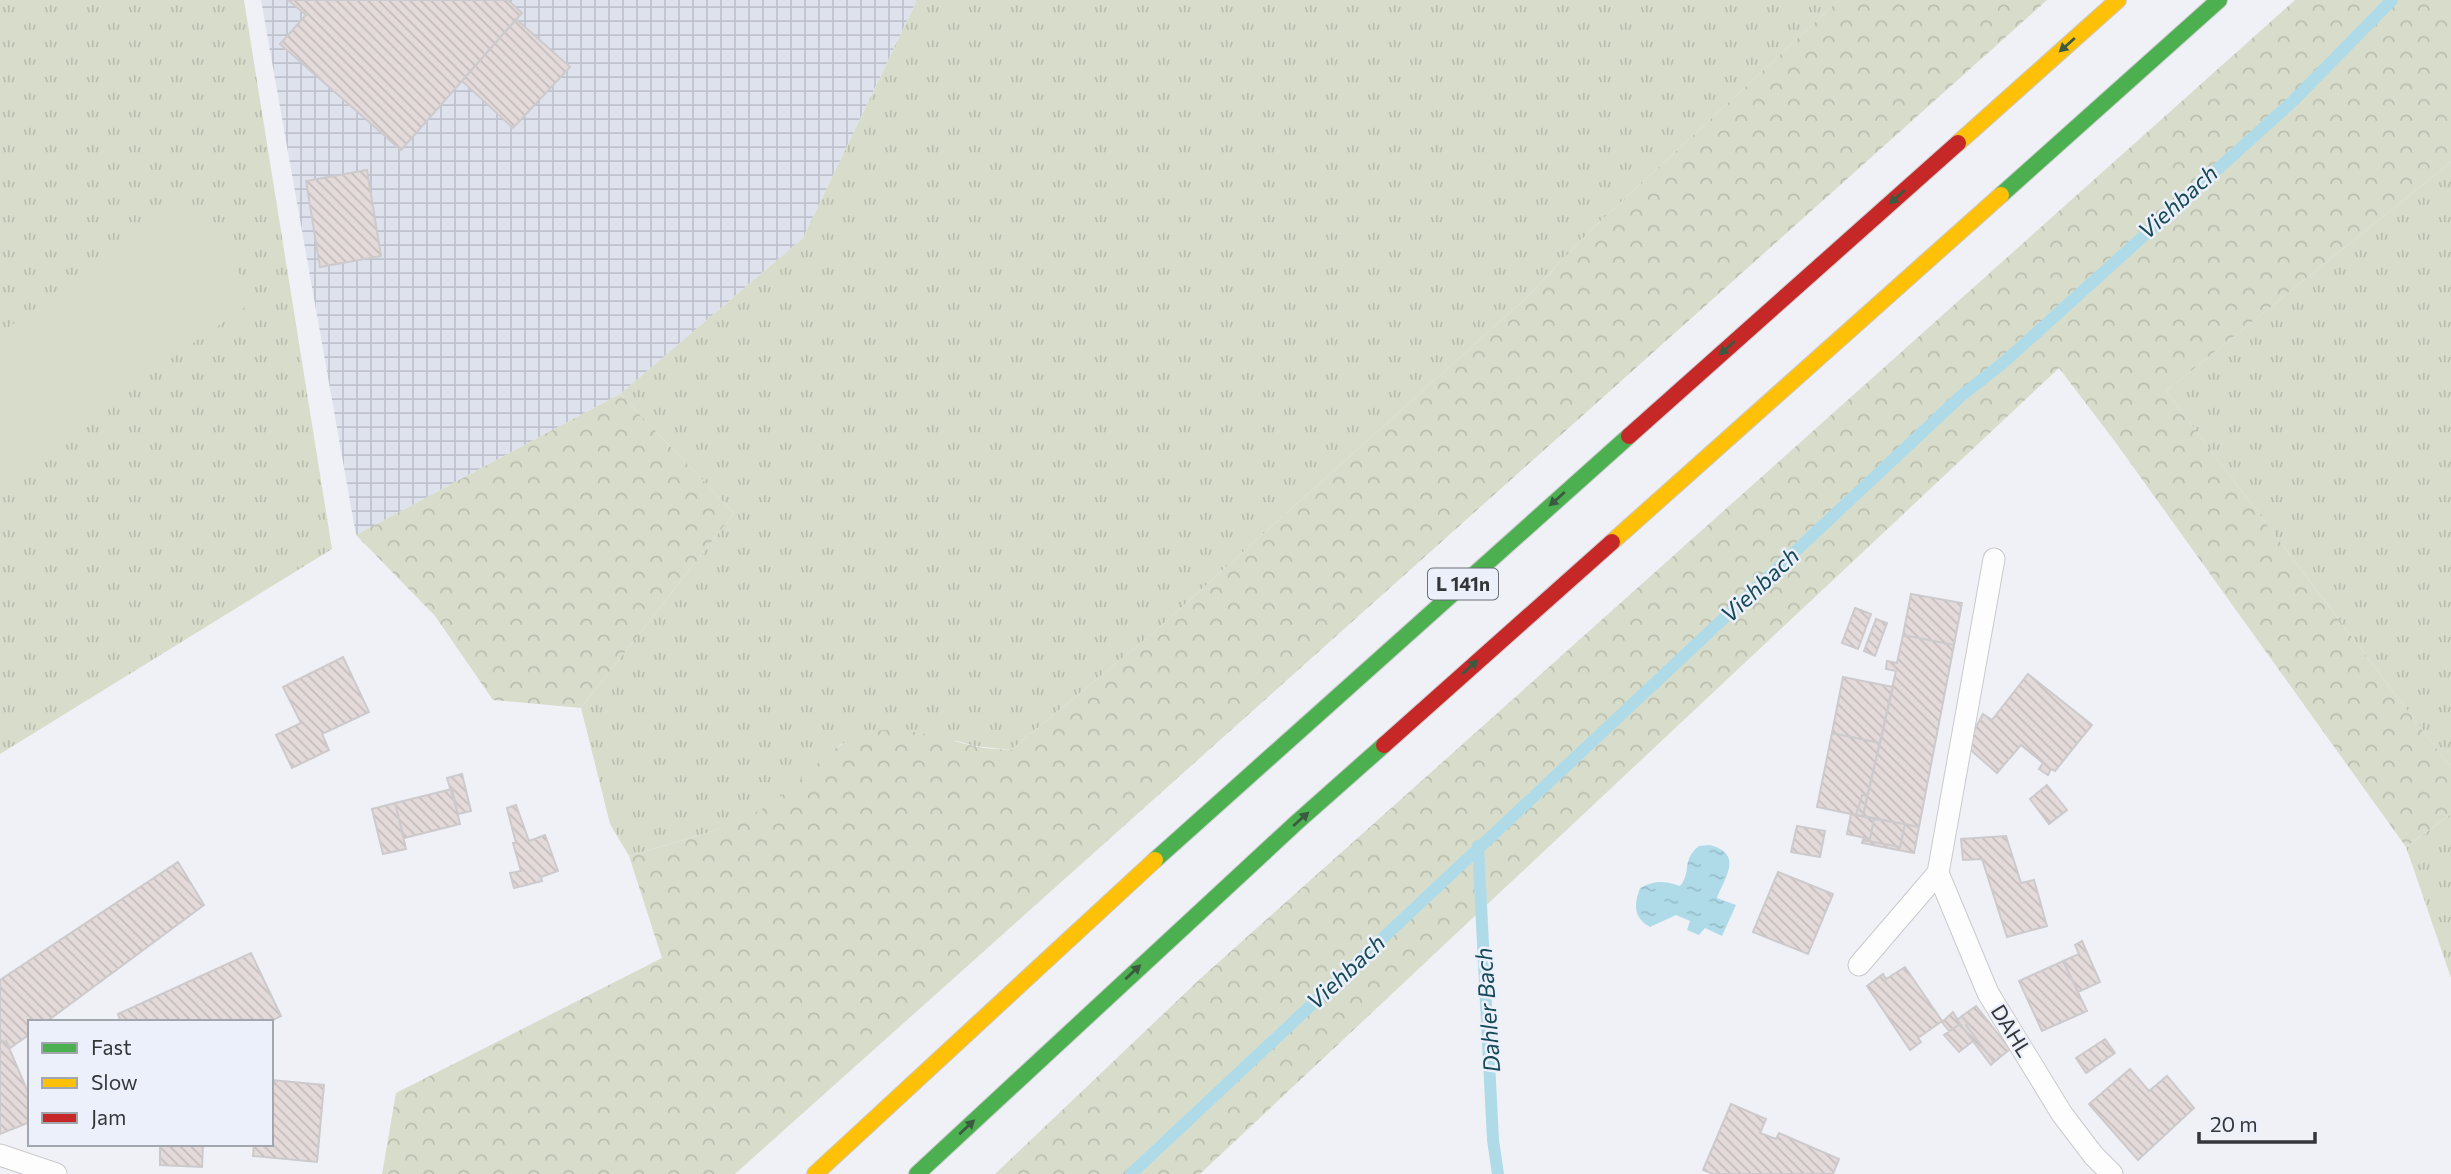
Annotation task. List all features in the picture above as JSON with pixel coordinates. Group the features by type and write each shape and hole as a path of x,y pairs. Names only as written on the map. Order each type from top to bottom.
{"highway":[{"name":"L 141n","path":"815,1174 1144,870 2118,0"},
{"path":"917,1174 1296,823 2219,0"}],"lane":[{"path":"1860,965 1938,873 1994,559"},
{"name":"DAHL","path":"1938,873 1988,993 2062,1114 2094,1156 2112,1174"},
{"path":"0,1155 56,1174"}],"shaded area":[{"path":"261,0 917,0 803,238 620,394 356,535"}],"green space":[{"path":"0,0 244,0 332,549 0,754"},
{"path":"917,0 1839,0 1592,229 1525,299 1154,632 1011,750 957,741 841,744 789,790 756,813 721,828 629,856 610,824 581,708 734,513 620,394 803,238"},
{"path":"1839,0 2047,0 735,1174 382,1174 396,1093 662,958 629,856 701,834 754,813 781,796 830,753 855,736 868,732 908,731 978,747 1011,750 1154,632 1525,299 1592,229"},
{"path":"2295,0 2451,0 2451,162 2166,391 2451,768 2451,814 2406,847 2116,443 2059,368 1200,1174 995,1174 1201,978"},
{"path":"2451,162 2451,768 2166,391"},
{"path":"190,202 257,299 0,476 0,333"},
{"path":"620,394 734,513 581,708 493,700 435,616 356,535"},
{"path":"2451,814 2451,978 2406,847"}],"water":[{"path":"1710,845 1720,849 1729,860 1727,874 1717,898 1736,905 1722,936 1705,928 1699,935 1687,930 1690,921 1676,915 1650,927 1644,923 1636,910 1640,888 1660,882 1680,886 1686,876 1690,856 1699,846"}],"building":[{"path":"288,0 508,0 522,13 401,150 280,44 306,15"},
{"path":"516,19 570,67 513,128 462,81"},
{"path":"367,170 381,256 320,267 306,181"},
{"path":"1911,594 1962,603 1954,645 1903,635"},
{"path":"1855,608 1871,614 1858,649 1842,643"},
{"path":"1876,619 1887,623 1875,656 1864,651"},
{"path":"1903,635 1954,645 1919,827 1863,816 1896,671 1886,669 1887,661 1897,663"},
{"path":"343,657 369,712 322,734 329,750 292,768 276,735 301,723 283,687"},
{"path":"2028,674 2092,725 2055,771 2051,769 2048,775 2039,769 2043,763 2021,745 1997,773 1966,746 1983,714 1992,720"},
{"path":"1843,677 1893,687 1880,743 1832,733"},
{"path":"1832,733 1880,743 1867,796 1862,795 1856,815 1817,807"},
{"path":"462,774 471,811 458,814 447,778"},
{"path":"2047,785 2067,810 2049,824 2030,799"},
{"path":"452,789 460,824 404,838 395,803"},
{"path":"1862,795 1867,796 1863,816 1856,815"},
{"path":"395,803 406,849 383,854 372,809"},
{"path":"516,805 529,841 545,835 558,871 541,877 542,881 514,888 510,873 521,871 507,808"},
{"path":"1851,814 1874,819 1870,839 1847,834"},
{"path":"1874,819 1905,824 1900,847 1863,840 1870,839"},
{"path":"1905,824 1919,827 1914,853 1862,843 1863,840 1900,847"},
{"path":"1797,826 1825,831 1820,857 1791,852"},
{"path":"2006,836 2021,883 2034,880 2047,926 2007,937 1982,859 1963,860 1961,839"},
{"path":"178,862 204,905 49,1020 28,1020 28,1035 10,1048 6,1041 0,1043 0,980"},
{"path":"1778,872 1833,894 1808,954 1753,932"},
{"path":"2082,941 2100,982 2078,992 2063,961 2079,954 2075,945"},
{"path":"251,953 281,1016 273,1020 120,1020 118,1014"},
{"path":"2063,961 2087,1011 2042,1031 2019,981"},
{"path":"1905,967 1942,1021 1918,1038 1921,1042 1910,1050 1867,986 1883,974 1886,979"},
{"path":"1976,1006 2010,1049 1994,1062 1962,1016"},
{"path":"1953,1012 1960,1024 1949,1031 1942,1022"},
{"path":"1962,1016 1994,1062 1991,1065 1957,1020"},
{"path":"1960,1024 1973,1041 1959,1052 1944,1035"},
{"path":"2105,1039 2115,1053 2086,1073 2076,1058"},
{"path":"6,1041 28,1092 28,1123 0,1134 0,1043"},
{"path":"2130,1069 2149,1091 2167,1076 2194,1108 2138,1160 2089,1104"},
{"path":"273,1080 324,1085 317,1162 253,1156 254,1146 273,1146"},
{"path":"1731,1104 1766,1119 1760,1133 1776,1139 1779,1133 1839,1159 1833,1174 1713,1174 1703,1170"},
{"path":"160,1146 203,1146 202,1167 160,1165"}],"waterway":[{"name":"Viehbach","path":"1131,1174 1961,396 2003,363 2292,102 2392,0"},
{"name":"Dahler Bach","path":"1478,846 1493,1140 1498,1174"}],"traffic: fast":[{"path":"2001,195 2219,0"},
{"path":"1155,860 1629,436"},
{"path":"917,1174 1384,745"}],"traffic: slow":[{"path":"1958,143 2118,0"},
{"path":"1612,542 2001,195"},
{"path":"815,1174 1155,860"}],"traffic: jam":[{"path":"1629,436 1958,143"},
{"path":"1384,745 1612,542"}]}
